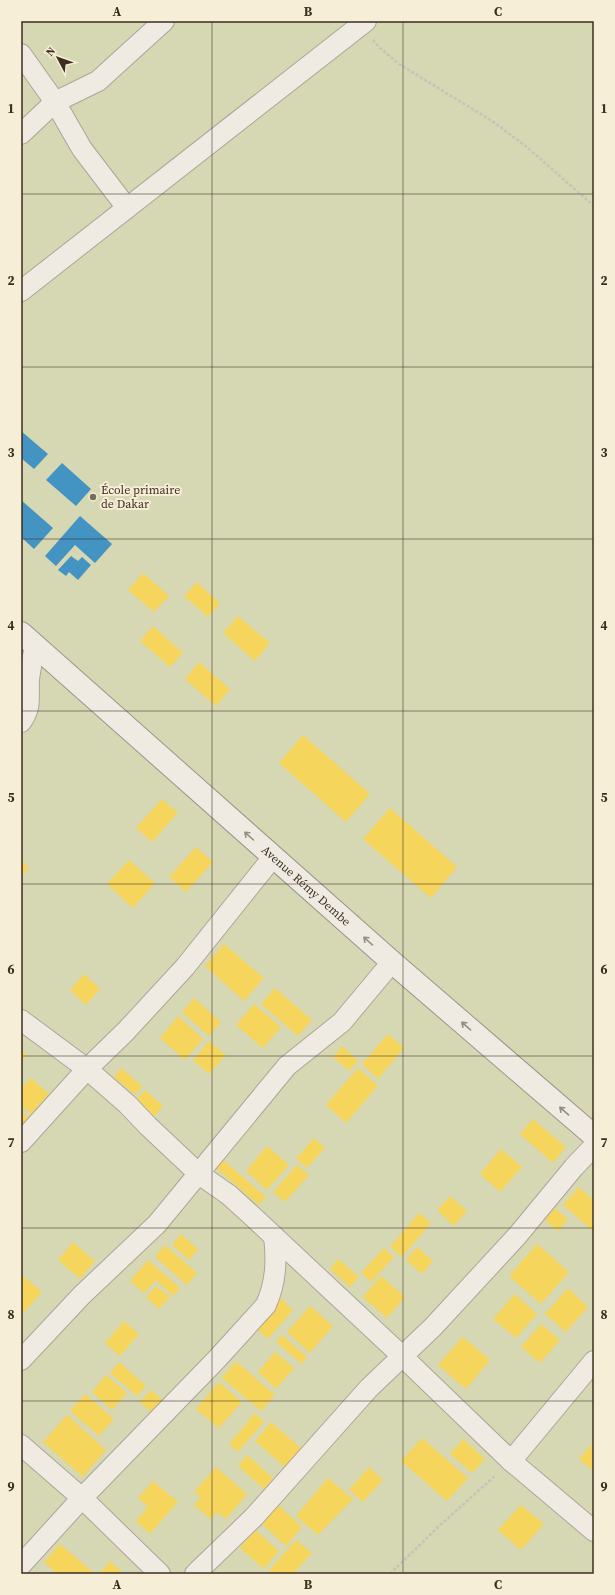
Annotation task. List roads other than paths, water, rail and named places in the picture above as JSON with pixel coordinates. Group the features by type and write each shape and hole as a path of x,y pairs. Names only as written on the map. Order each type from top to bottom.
{"street":[{"path":"21,134 55,102 98,81 164,21"},
{"path":"21,291 365,21"},
{"path":"21,54 55,102 82,149 127,208"},
{"path":"21,722 27,714 29,706 30,692 28,639"},
{"name":"Avenue Rémy Dembe","path":"28,639 273,858 594,1136"},
{"path":"21,1142 87,1069 126,1031 185,968 273,858"},
{"path":"21,1360 82,1295 157,1224 287,1066 342,1022 392,962"},
{"path":"21,1020 87,1069 127,1104 199,1174 229,1195 274,1236 403,1357 511,1462 594,1531"},
{"path":"195,1574 254,1516 369,1388 433,1327 517,1236 574,1167 594,1146"},
{"path":"21,1565 82,1498 266,1305 275,1277 276,1257 274,1236"},
{"path":"511,1462 594,1361"},
{"path":"21,1445 82,1498 160,1574"}],"place":[{"name":"École primaire de Dakar","path":"93,497"}]}
